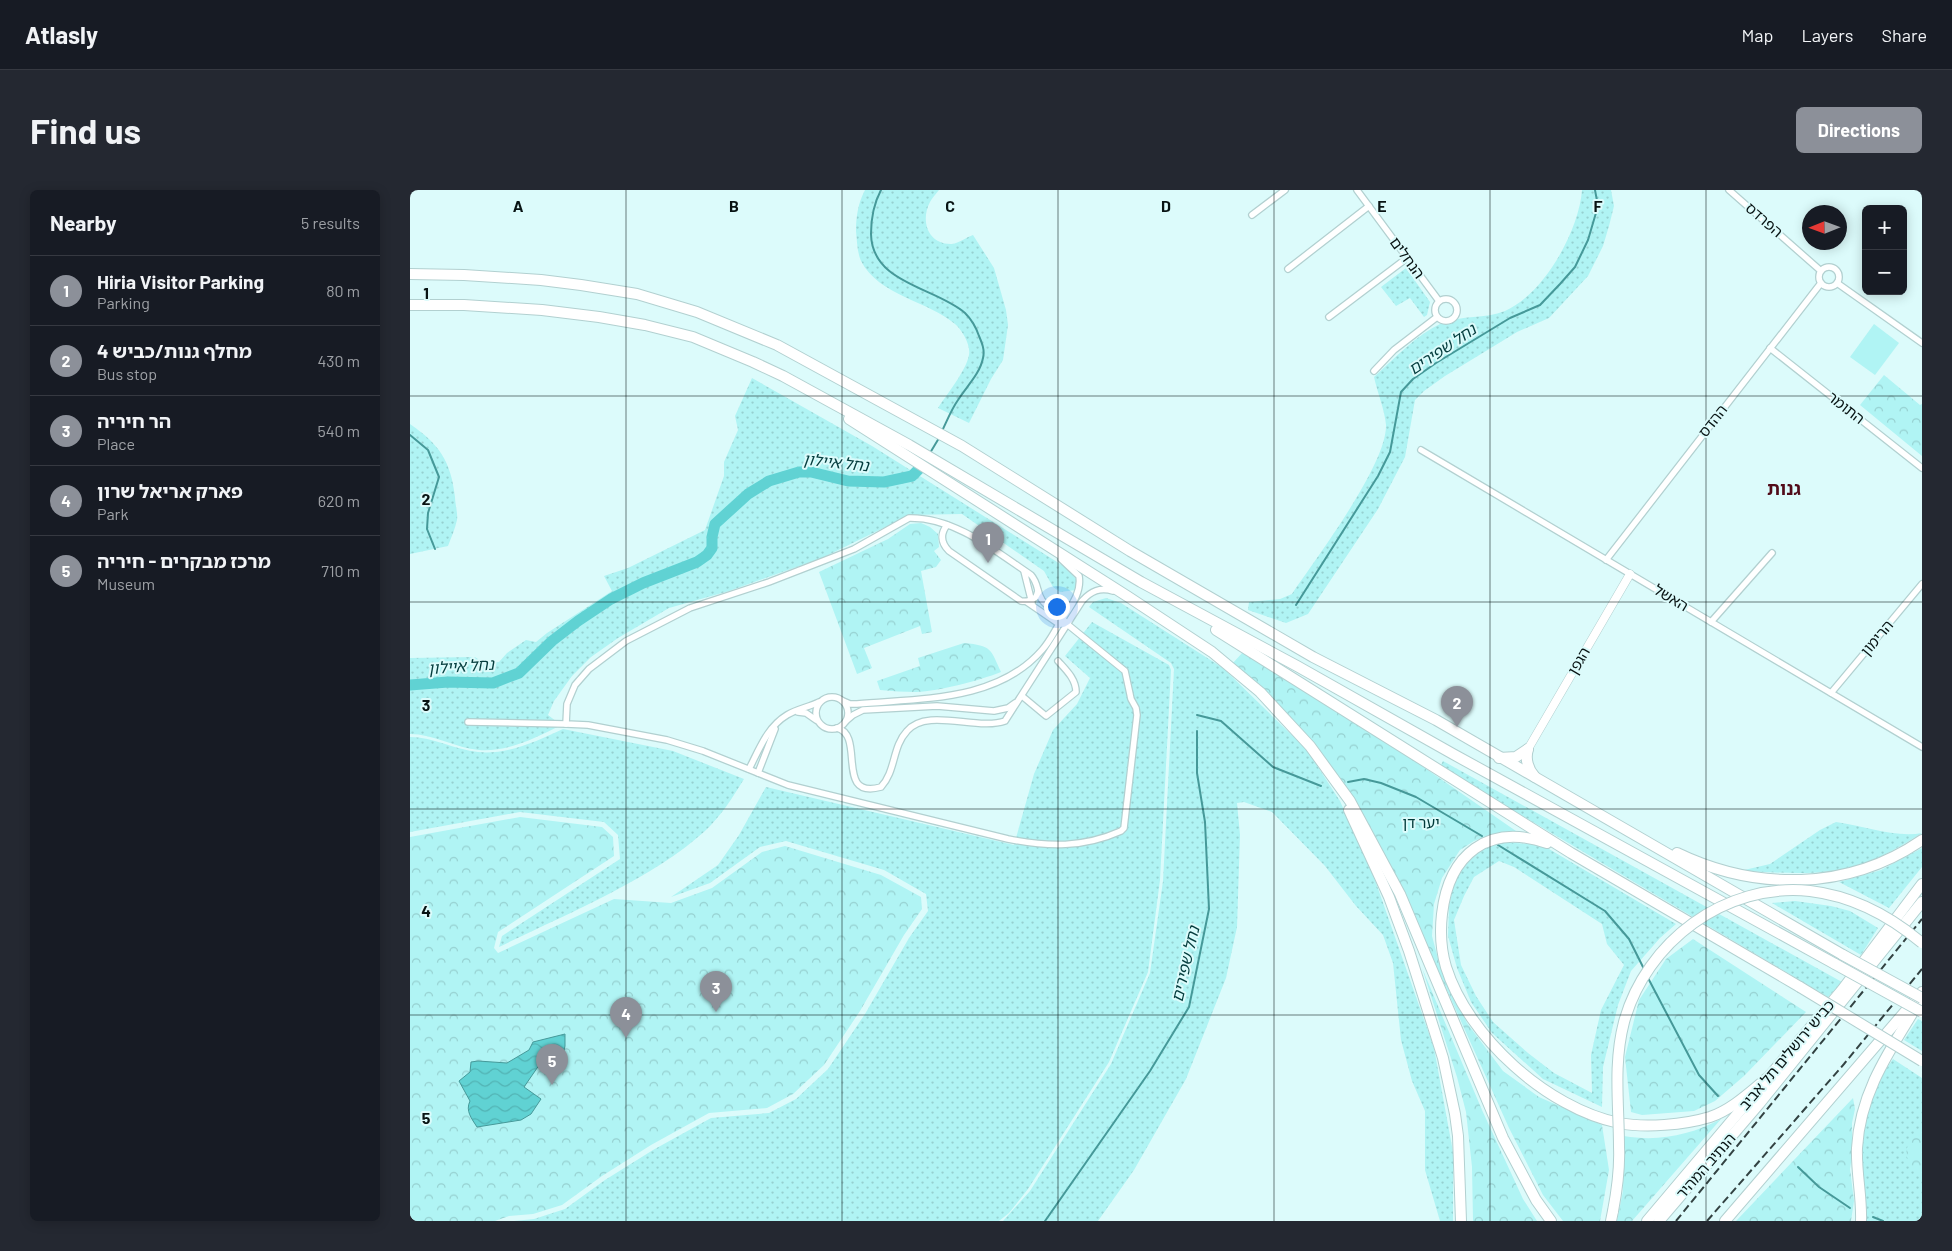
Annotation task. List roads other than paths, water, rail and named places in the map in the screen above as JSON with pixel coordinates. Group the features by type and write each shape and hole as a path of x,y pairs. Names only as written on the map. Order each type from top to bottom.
{"highway":[{"path":"410,274 464,275 565,283 637,294 697,312 777,346 922,423 1130,551 1314,657 1436,720 1600,816 1922,998 1881,1064 1861,1115 1857,1148 1861,1221"},
{"path":"410,305 464,305 542,310 645,325 693,337 783,376 949,467 1141,582 1571,853 1922,1061"},
{"path":"783,376 1212,652 1242,676 1283,716 1330,771 1362,820 1400,894 1502,1138 1536,1200 1551,1221"},
{"path":"1141,582 1298,666 1453,754 1922,1012"},
{"path":"1499,758 1516,757 1528,749"},
{"path":"1528,749 1526,754 1528,764 1535,778"},
{"path":"1330,771 1370,852 1389,897 1409,951 1443,1058 1458,1136 1461,1221"},
{"path":"1600,816 1706,866 1734,874 1764,879 1804,880 1850,873 1887,860 1922,840"},
{"path":"1571,853 1526,837 1500,838 1479,846 1468,854 1451,876 1445,896 1441,924 1443,956 1451,979 1467,1010 1493,1046 1512,1066 1544,1089 1589,1113 1604,1119 1629,1124 1673,1124 1712,1116 1728,1108 1766,1079"},
{"name":"כביש ירושלים תל אביב","path":"1647,1221 1842,990 1922,884"},
{"path":"1612,1216 1619,1169 1617,1075 1621,1036 1635,991 1646,971 1673,939 1708,913 1734,901 1762,894 1810,891 1869,908 1908,930 1922,943"},
{"name":"הנתיב המהיר","path":"1659,1221 1759,1104 1922,902"},
{"path":"1725,1221 1922,992"},
{"path":"1893,1044 1922,1065"}],"street":[{"path":"1252,214 1285,190"},
{"name":"הנחלים","path":"1357,190 1439,301"},
{"name":"הפרדס","path":"1729,190 1821,271"},
{"path":"1288,269 1369,206"},
{"path":"1329,317 1407,258"},
{"path":"1827,267 1833,268 1839,276 1837,283 1831,287 1821,283 1819,277 1821,271 1827,267"},
{"name":"ההדס","path":"1606,560 1821,283"},
{"path":"1837,283 1922,343"},
{"path":"1451,299 1456,305 1458,312 1454,319 1442,321 1437,317 1435,310 1439,301 1451,299"},
{"path":"1374,371 1394,350 1437,317"},
{"name":"התומר","path":"1770,348 1922,468"},
{"name":"האשל","path":"1421,450 1922,747"},
{"path":"468,722 588,725 667,740 703,750 788,785 1044,846 1077,844 1099,840 1121,831 1126,823 1137,715 1136,708 1131,699 1125,671 1067,624 1064,617 1042,600 1036,581 963,531 920,518 909,518 840,556 690,608 647,629 607,654 589,669 575,685 567,704 566,724"},
{"path":"947,525 943,530 942,538 944,545 949,551 1015,598 1029,601 1036,597 1038,592"},
{"path":"749,769 763,741 780,721 786,716 830,696 850,704 918,700 991,685 1011,676 1025,666 1043,649 1079,590 1079,576 1045,544"},
{"path":"1711,622 1772,553"},
{"path":"1024,571 1029,601 1033,607 1059,624 1067,624"},
{"name":"הגפן","path":"1528,749 1630,574"},
{"name":"הרימון","path":"1831,693 1922,584"},
{"path":"786,716 800,712 812,716 819,724 828,729 837,728 846,732 850,738 851,771 854,778 863,786 881,787 886,781 897,746 908,729 918,723 931,721 998,724 1005,721 1082,601 1093,592 1106,589 1127,596"},
{"path":"1021,697 1046,716 1072,698 1076,692 1074,680 1058,661"},
{"path":"837,728 853,715 863,710 947,706 994,711 1008,708 1021,697"},
{"path":"843,701 848,710 846,721"},
{"path":"819,702 816,715 819,724"},
{"path":"758,773 771,738 780,721"}],"water":[{"path":"565,1034 565,1046 560,1068 544,1058 524,1087 541,1099 531,1114 521,1120 477,1127 469,1112 470,1101 459,1081 470,1072 471,1062 507,1063 529,1050 533,1042"}],"waterway":[{"name":"נחל איילון","path":"881,190 873,212 871,234 874,251 882,264 893,274 952,304 965,313 975,327 983,347 984,355 979,369 951,412 942,431"},
{"name":"נחל שפירים","path":"1296,605 1378,476 1390,452 1401,392 1413,379 1436,363 1510,318 1540,305 1575,267 1588,240 1598,206 1595,190"},
{"path":"410,435 428,450 439,477 428,513 427,529 435,549"},
{"name":"נחל איילון","path":"930,453 939,438"},
{"name":"נחל איילון","path":"410,685 448,682 493,683 519,673 552,641 611,599 643,583 697,562 707,555 712,548 715,524 748,494 769,481 799,472 811,472 848,481 884,482 912,476 919,469"},
{"path":"1197,715 1221,721 1273,767 1321,786"},
{"name":"נחל שפירים","path":"1045,1221 1150,1071 1189,1007 1209,909 1205,822 1197,773 1197,731"},
{"path":"1348,782 1364,779 1381,783 1416,797 1482,836"},
{"path":"1498,845 1605,911 1629,939 1644,969"},
{"path":"1648,978 1699,1075 1718,1096"},
{"path":"1798,1167 1819,1187 1850,1208"},
{"path":"1873,1217 1883,1221"}],"railway":[{"path":"1676,1221 1922,919"},
{"path":"1707,1221 1844,1064 1922,969"}],"place":[{"name":"Hiria Visitor Parking","path":"988,563"},
{"name":"מחלף גנות/כביש 4","path":"1457,727"},
{"name":"הר חיריה","path":"716,1012"},
{"name":"פארק אריאל שרון","path":"626,1038"},
{"name":"מרכז מבקרים - חיריה","path":"552,1085"}],"district":[{"name":"גנות","path":"1784,489"}],"park label":[{"name":"יער דן","path":"1421,823"}]}
